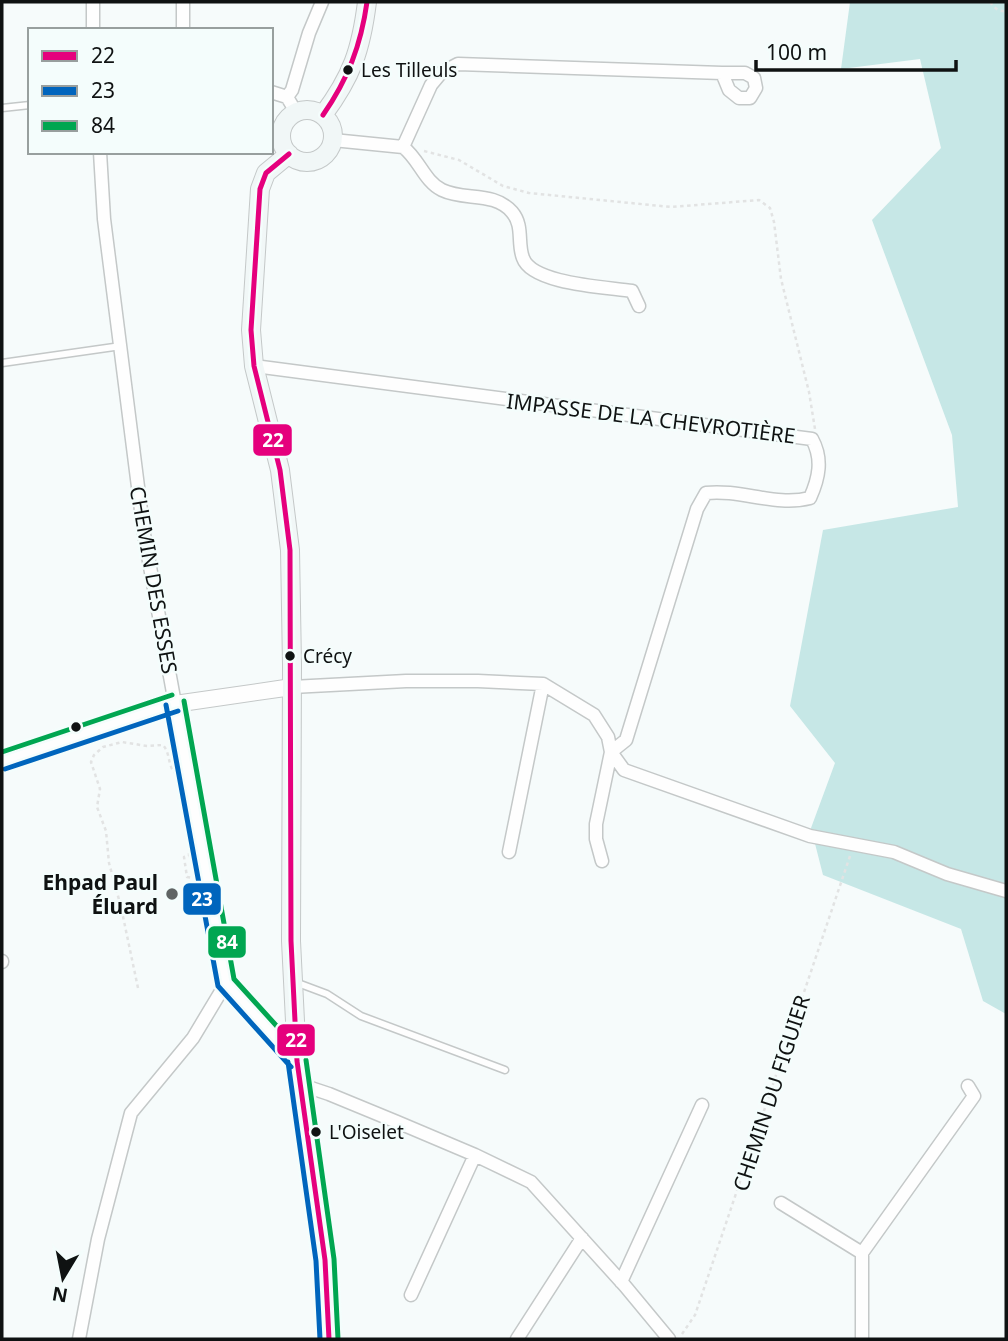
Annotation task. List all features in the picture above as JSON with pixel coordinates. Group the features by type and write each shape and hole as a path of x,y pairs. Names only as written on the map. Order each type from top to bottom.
{"main road":[{"path":"323,115 354,66 363,33 367,2"},
{"path":"291,105 323,115 333,129 333,139 327,153 314,161 298,160 289,154 281,135 291,105"},
{"path":"289,154 266,173 260,189 251,330 254,366 281,470 290,550 293,982 299,1084 325,1260 329,1339"}],"street":[{"path":"93,2 94,28"},
{"path":"183,2 183,28"},
{"path":"273,93 291,105 292,90 309,33 322,2"},
{"path":"403,147 431,85 441,73 458,64 722,73"},
{"path":"333,139 403,147 411,153 431,184 444,192 495,200 512,212 521,229 522,257 528,268 544,277 632,291 639,306"},
{"name":"CHEMIN DES ESSES","path":"100,154 104,219 142,523 226,983"},
{"name":"IMPASSE DE LA CHEVROTIÈRE","path":"254,366 811,439 818,449 819,479 810,499 795,502 724,491 706,493 697,509 626,740 611,752"},
{"path":"2,761 175,703 292,687 406,681 543,684 594,715 608,737 611,752 596,824 596,839 602,861"},
{"path":"509,852 543,684"},
{"path":"611,752 624,770 810,836 894,852 947,874 1006,891"},
{"path":"79,1339 98,1239 131,1113 193,1038 226,983 297,1061"},
{"path":"299,1084 475,1155 531,1182 669,1339"},
{"path":"862,1339 863,1253 974,1096 968,1086"},
{"path":"621,1282 702,1105"},
{"path":"411,1295 475,1155"},
{"path":"781,1203 863,1253"},
{"path":"517,1339 582,1238"}],"lane":[{"path":"2,108 28,105"},
{"path":"2,363 121,346"},
{"path":"293,982 327,994 361,1016 505,1070"}],"path":[{"path":"990,2 996,9 1006,11"},
{"path":"403,147 440,153 458,160 503,186 529,193 671,207 760,200 770,208 774,222 781,279 813,415 815,427 811,439"},
{"path":"138,988 121,907 108,863 106,831 97,807 100,789 91,762 103,747 122,742 146,746 163,745 167,750 170,769 176,775"},
{"path":"187,842 190,856 184,856 187,877 207,880"},
{"name":"CHEMIN DU FIGUIER","path":"678,1339 695,1315 854,843"}],"shaded area":[{"path":"850,2 1006,2 1006,1014 983,1001 961,929 823,875 811,828 835,763 790,706 823,530 958,507 952,435 872,220 941,148 920,59 841,69"}],"transit line":[{"name":"22","path":"323,115 340,88 352,61 367,2"},
{"name":"22","path":"289,154 266,173 260,189 251,330 254,366 280,470 290,550 291,941 297,1061 325,1260 329,1339"},
{"name":"84","path":"2,752 172,695"},
{"name":"84","path":"184,701 234,979 303,1055"},
{"name":"23","path":"166,705 218,986 291,1067"},
{"name":"23","path":"5,769 178,711"},
{"name":"84","path":"306,1060 334,1259 338,1339"},
{"name":"23","path":"288,1062 316,1261 320,1339"}],"place":[{"name":"Les Tilleuls","path":"348,70"},
{"name":"Crécy","path":"290,656"},
{"name":"Ehpad Paul Éluard","path":"172,894"},
{"name":"L'Oiselet","path":"316,1132"}]}
